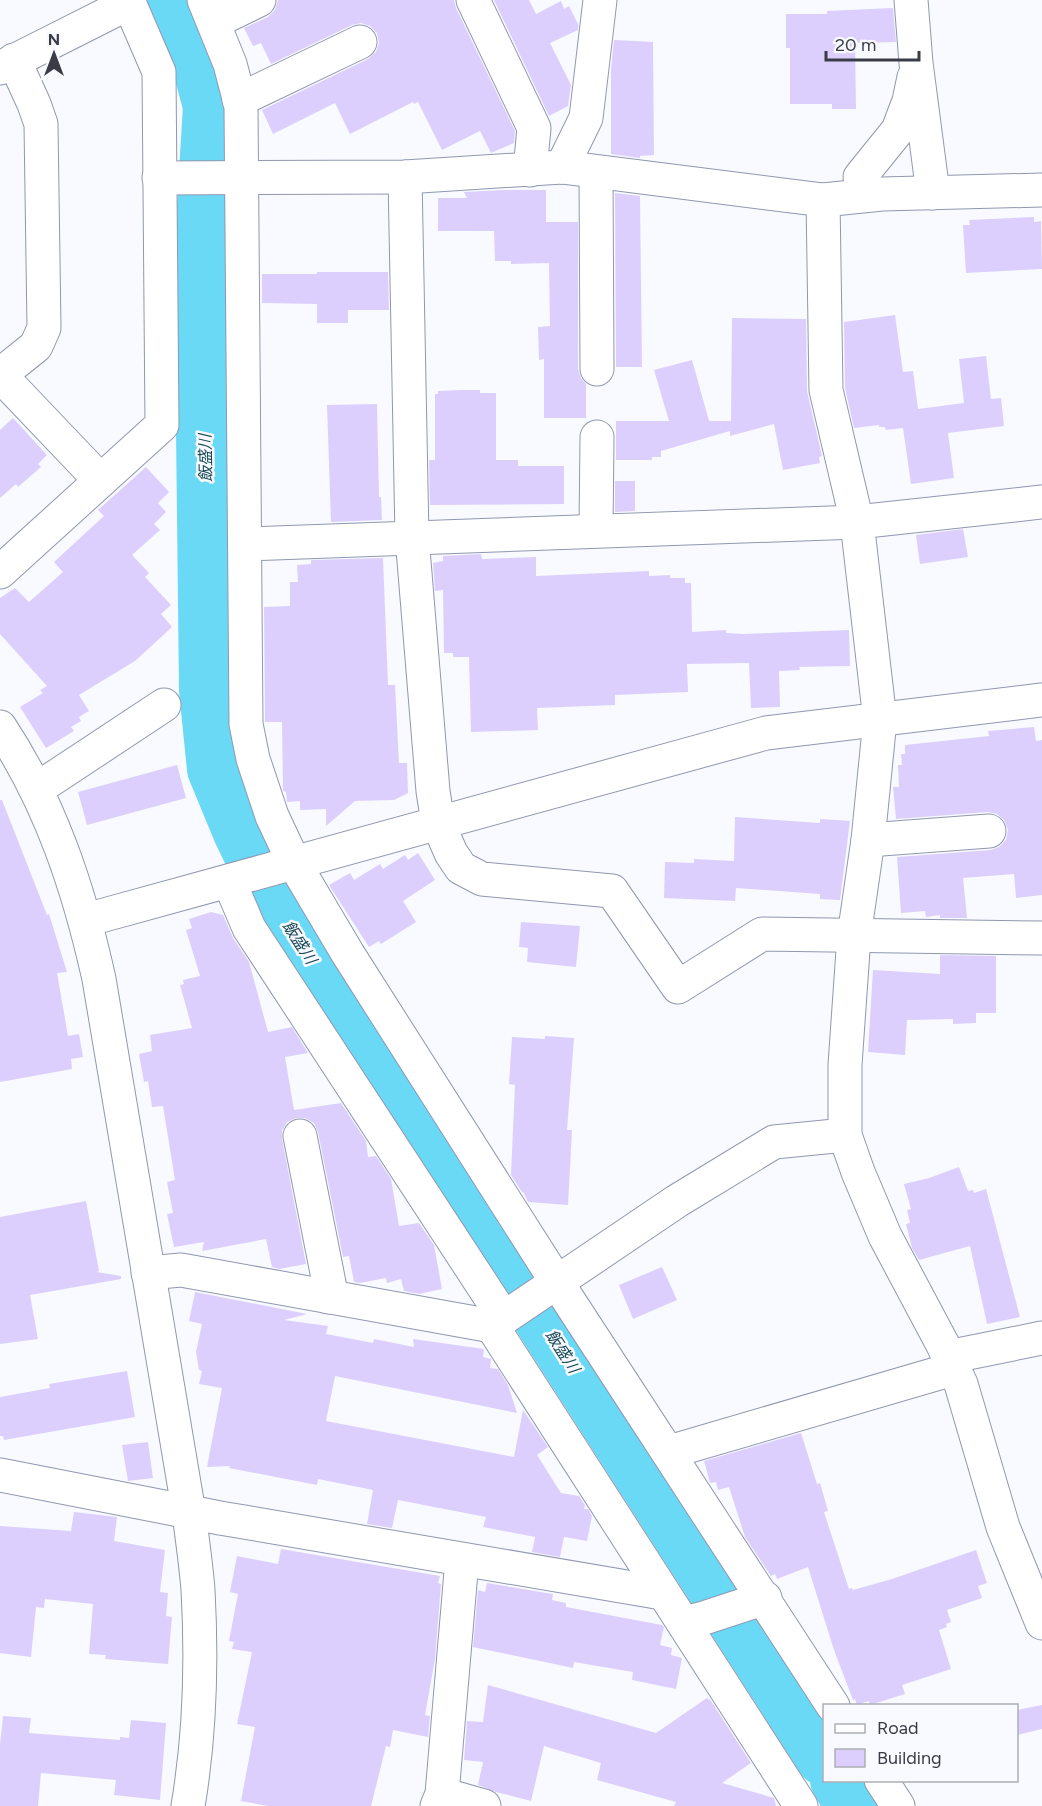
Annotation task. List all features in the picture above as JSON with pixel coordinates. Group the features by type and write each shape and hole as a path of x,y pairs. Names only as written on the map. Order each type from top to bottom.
{"street":[{"path":"258,0 209,11 230,64 239,100 237,177 246,724 253,759 272,816 290,864 554,1283 669,1452 760,1599 832,1704"},
{"path":"472,0 534,128 530,170"},
{"path":"912,0 916,63 933,193"},
{"path":"0,572 162,425 170,178 159,72 128,1 7,64 34,104 41,124 44,328 36,346 0,375 100,480"},
{"path":"562,167 586,118 599,1"},
{"path":"239,100 360,42"},
{"path":"860,177 898,130 909,101 916,63"},
{"path":"170,178 405,177 562,167 823,200 882,194 1042,190"},
{"path":"596,172 597,369"},
{"path":"405,177 412,537 432,779 438,823 450,853 461,868 482,879 612,891 678,987 762,934 1042,938"},
{"path":"823,200 826,390 857,522 880,720 868,840 854,936 845,1065 845,1135 885,1236 960,1384 1004,1527 1042,1623"},
{"path":"596,530 597,437"},
{"path":"244,544 857,522 1042,502"},
{"path":"86,920 766,733 1042,700"},
{"path":"37,789 164,705"},
{"path":"0,727 37,789 61,844 86,920 99,979 189,1513 198,1588 200,1645 197,1736 188,1806"},
{"path":"868,840 989,831"},
{"path":"232,880 249,928 501,1320 662,1593 694,1621 801,1806"},
{"path":"148,1273 181,1270 328,1297 501,1320 676,1201 774,1142 845,1135"},
{"path":"300,1136 330,1288 328,1297"},
{"path":"669,1452 951,1363 1042,1338"},
{"path":"0,1475 189,1513 662,1593"},
{"path":"462,1560 439,1800 484,1806"},
{"path":"694,1621 760,1599"},
{"path":"882,1782 898,1806"}],"building":[{"path":"278,0 454,0 515,131 514,143 491,153 480,131 442,150 418,102 414,104 413,102 350,134 335,103 273,134 262,110 368,59 376,52 379,43 377,33 370,26 361,23 352,25 271,64 261,43 253,46 244,28 268,17 275,10"},
{"path":"494,0 529,0 536,14 561,1 564,9 569,6 578,24 578,30 550,43 571,85 568,106 549,116"},
{"path":"893,8 896,42 855,43 856,109 832,109 832,104 790,104 790,48 786,48 786,14 827,14 827,11"},
{"path":"614,40 653,42 654,155 640,156 640,158 611,154 611,70"},
{"path":"546,190 546,222 578,222 578,369 586,384 586,418 544,418 544,359 539,360 538,327 550,326 549,263 511,264 511,261 495,261 494,231 438,231 438,198 467,198 464,192"},
{"path":"615,193 640,196 642,367 616,367"},
{"path":"1034,217 1034,222 1041,221 1042,269 966,273 963,225 970,225 969,220"},
{"path":"317,272 388,272 389,310 348,310 348,323 317,323 317,304 262,303 262,274 317,274"},
{"path":"895,315 903,372 913,371 918,409 964,403 959,359 986,356 991,399 1001,398 1004,426 948,433 954,478 911,484 903,428 886,430 885,427 879,427 879,425 854,428 845,388 844,322"},
{"path":"732,318 806,319 807,391 822,456 819,457 820,463 783,470 774,424 730,436 730,431 661,451 661,457 652,457 652,460 616,460 616,421 669,421 654,370 692,360 709,421 731,421"},
{"path":"438,391 496,393 496,460 518,460 518,466 564,466 564,504 430,505 429,460 435,460 435,394 438,394"},
{"path":"377,404 379,497 381,497 382,520 331,522 327,405"},
{"path":"13,418 47,455 38,464 41,467 18,487 16,484 0,498 0,430"},
{"path":"146,467 169,492 158,503 166,512 154,524 160,530 132,555 149,573 145,577 171,605 161,614 172,627 135,661 79,695 89,711 79,717 81,721 71,727 74,731 46,748 20,707 43,693 40,690 47,686 0,634 0,598 15,588 29,602 63,572 54,562 104,516 98,510"},
{"path":"615,481 635,481 635,511 615,512"},
{"path":"963,529 968,557 920,564 916,535"},
{"path":"481,554 482,559 536,557 536,576 649,571 649,576 670,575 670,578 685,578 685,583 691,583 692,632 726,630 726,633 744,634 849,630 850,666 799,667 800,670 779,671 780,707 751,708 749,663 687,664 688,692 615,695 615,705 537,708 538,730 471,732 469,657 453,657 453,653 444,653 443,590 435,591 433,563 443,561 443,556"},
{"path":"383,558 388,685 395,685 399,763 407,763 408,793 394,800 355,801 326,826 326,809 300,810 300,801 287,802 286,792 283,791 282,722 265,722 264,607 290,606 290,582 298,582 297,565 311,564 311,560"},
{"path":"1034,727 1036,741 1042,740 1042,895 1016,898 1014,874 963,878 967,918 940,918 940,915 926,917 925,911 901,913 897,857 991,850 999,847 1006,840 1008,830 1004,820 997,814 988,812 896,819 893,787 899,787 898,765 902,765 901,754 905,754 905,745 989,736 988,731"},
{"path":"177,765 186,798 87,825 78,792"},
{"path":"0,800 2,800 47,915 49,914 67,972 57,973 68,1036 79,1034 83,1057 71,1059 72,1069 0,1082"},
{"path":"735,817 820,823 820,819 850,821 840,900 820,899 820,894 736,888 735,901 664,898 665,862 694,863 694,859 734,861"},
{"path":"418,853 435,880 403,901 416,922 381,944 379,941 369,947 329,885 350,873 354,880 380,864 383,869 405,855 408,860"},
{"path":"211,912 223,915 233,938 249,962 268,1032 292,1027 308,1053 285,1057 294,1110 341,1103 366,1141 368,1157 376,1156 391,1179 399,1226 419,1223 434,1245 442,1289 419,1294 404,1291 401,1279 387,1283 386,1278 354,1282 349,1256 343,1257 318,1132 314,1123 305,1118 296,1118 287,1122 282,1131 282,1139 306,1264 279,1269 272,1267 266,1239 202,1251 204,1242 174,1247 167,1214 173,1213 167,1182 175,1180 163,1106 152,1107 148,1081 144,1082 139,1054 152,1051 150,1035 192,1028 180,985 184,984 183,980 200,976 186,930 192,928 189,919"},
{"path":"521,922 580,926 576,967 527,962 528,948 519,947"},
{"path":"940,955 996,956 996,1013 976,1013 976,1023 953,1024 953,1019 907,1020 905,1055 868,1052 873,970 940,974"},
{"path":"545,1036 574,1038 567,1130 572,1130 568,1205 528,1202 511,1175 515,1085 509,1084 512,1037 545,1039"},
{"path":"959,1167 968,1191 973,1190 974,1193 986,1189 1020,1317 987,1324 970,1246 919,1260 912,1248 906,1224 910,1223 907,1210 911,1209 904,1184"},
{"path":"86,1201 99,1271 97,1272 121,1276 121,1279 30,1295 38,1339 0,1344 0,1217"},
{"path":"662,1267 677,1300 633,1319 619,1285"},
{"path":"195,1292 307,1314 284,1320 328,1326 326,1334 373,1343 374,1339 414,1347 413,1339 484,1349 483,1357 491,1359 490,1368 498,1369 508,1385 517,1413 335,1376 326,1421 514,1457 523,1410 548,1447 537,1455 561,1493 579,1496 585,1505 584,1509 588,1509 592,1516 587,1541 564,1537 560,1557 532,1552 535,1537 483,1527 486,1517 398,1500 392,1528 367,1524 373,1490 318,1479 317,1485 229,1468 230,1466 207,1467 222,1388 199,1384 202,1371 199,1370 196,1352 202,1324 189,1321"},
{"path":"127,1371 135,1417 4,1440 3,1436 0,1436 0,1397 50,1388 49,1384"},
{"path":"801,1433 817,1484 820,1483 828,1511 824,1512 849,1589 853,1590 892,1579 976,1550 987,1583 978,1586 982,1598 947,1610 951,1622 946,1624 947,1627 939,1630 951,1669 902,1685 905,1694 873,1704 870,1704 869,1701 857,1704 855,1699 853,1700 834,1650 808,1567 777,1579 775,1574 771,1576 745,1537 729,1487 718,1490 716,1482 710,1483 704,1461"},
{"path":"148,1442 153,1478 128,1481 122,1445"},
{"path":"74,1512 117,1517 114,1541 165,1550 160,1592 168,1593 166,1616 172,1617 168,1664 105,1659 106,1655 89,1654 93,1604 45,1599 44,1608 36,1607 31,1657 0,1653 0,1526 71,1531"},
{"path":"281,1549 440,1576 435,1659 425,1715 430,1716 428,1737 393,1730 390,1747 386,1746 371,1806 268,1806 241,1801 255,1727 237,1724 252,1652 232,1649 234,1642 229,1641 238,1594 230,1592 237,1556 278,1564"},
{"path":"487,1583 553,1594 552,1600 566,1603 566,1607 662,1625 664,1627 660,1645 672,1648 671,1655 682,1658 676,1689 632,1680 633,1672 574,1662 573,1668 473,1647 478,1590 485,1592"},
{"path":"488,1685 656,1733 707,1698 751,1763 722,1783 774,1798 776,1806 674,1806 676,1802 597,1780 601,1763 544,1746 531,1801 478,1785 483,1762 464,1760 467,1721 483,1722"},
{"path":"1042,1705 1042,1729 1018,1735 1018,1710"},
{"path":"3,1716 31,1718 29,1733 120,1740 120,1737 129,1738 131,1720 166,1723 160,1800 114,1795 116,1780 41,1773 38,1806 0,1806 0,1744"}],"waterway":[{"name":"飯盛川","path":"171,0 198,57 211,106 202,255 207,690 215,769 241,832 277,907 823,1756"},
{"name":"飯盛川","path":"839,1782 853,1806"}]}
